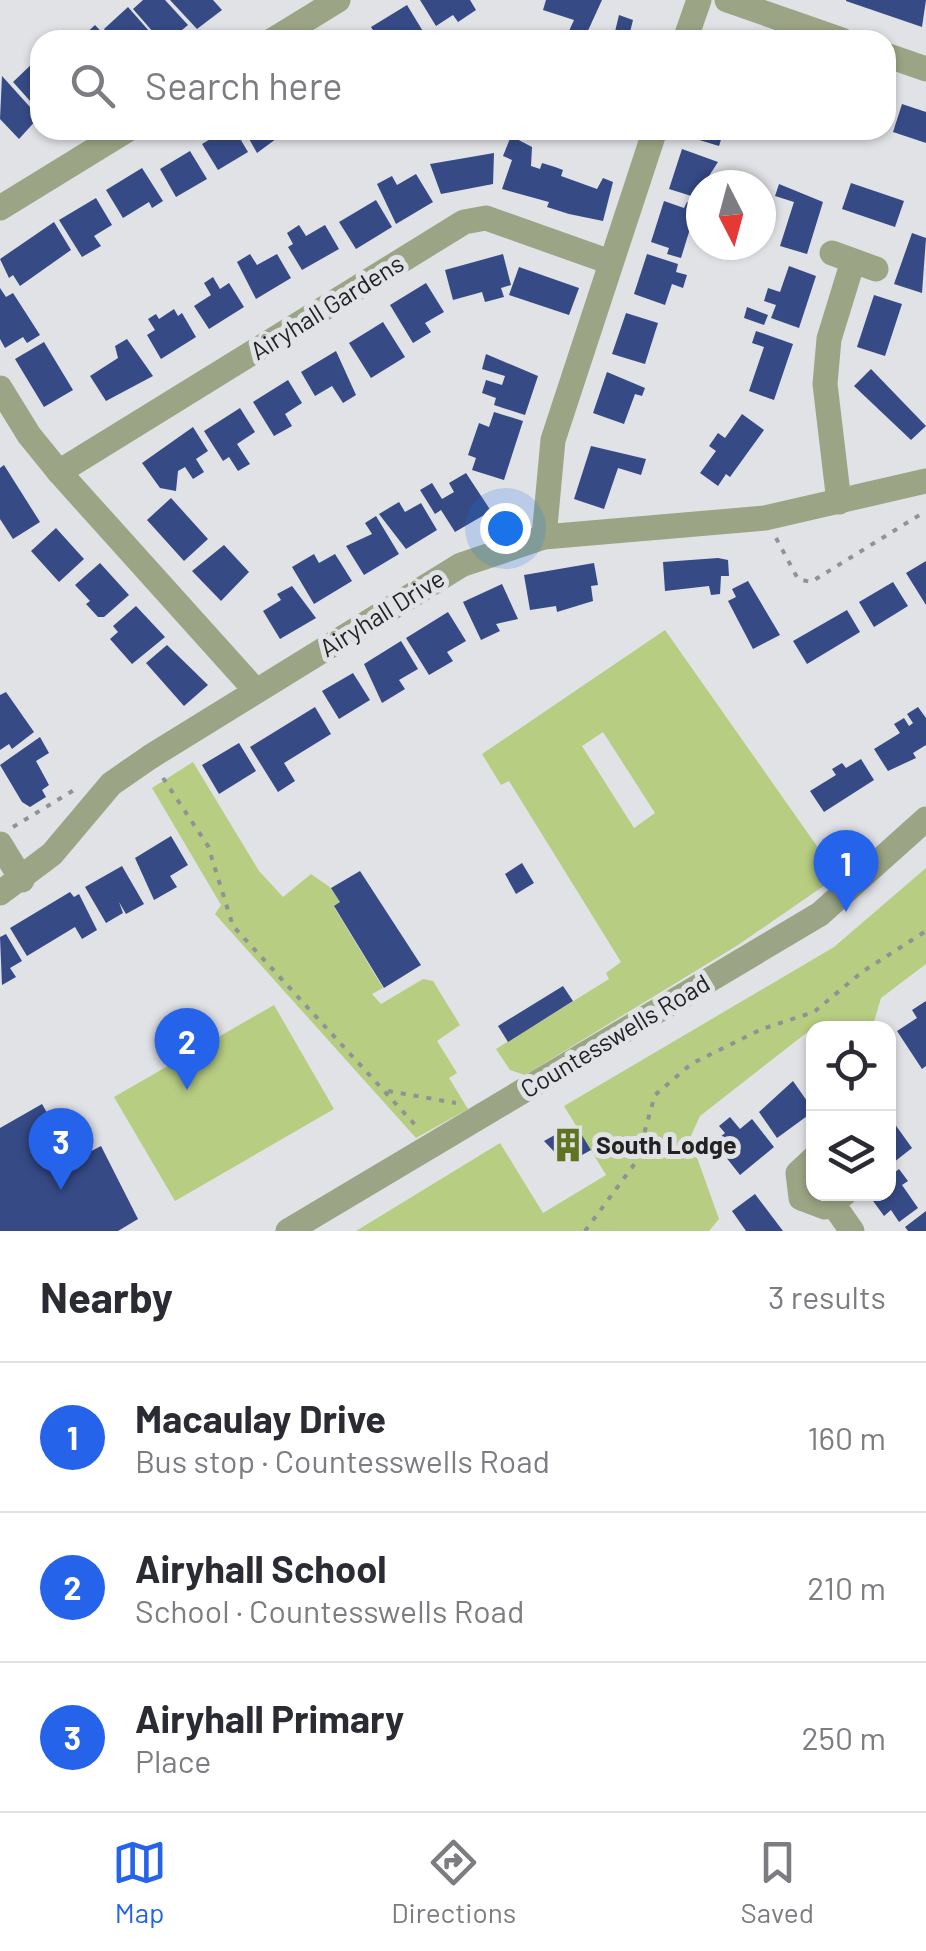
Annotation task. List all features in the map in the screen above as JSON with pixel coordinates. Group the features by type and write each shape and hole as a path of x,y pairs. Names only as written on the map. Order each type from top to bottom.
{"street":[{"path":"289,30 338,0"},
{"path":"688,30 698,0"},
{"path":"728,0 814,30"},
{"path":"896,60 926,70"},
{"path":"0,208 111,140"},
{"path":"544,537 552,440 652,140"},
{"name":"Airyhall Gardens","path":"60,472 464,222 486,218 610,262"},
{"path":"840,502 824,384 829,339 854,261"},
{"path":"0,388 29,436 256,692"},
{"name":"Airyhall Drive","path":"11,887 52,854 92,804 150,756 461,565 544,537 765,518 926,481"},
{"name":"Countesswells Road","path":"288,1231 820,914 926,819"},
{"path":"0,844 11,887"},
{"path":"806,1166 798,1173 797,1190 808,1204 826,1201"},
{"path":"839,1201 852,1231"}],"path":[{"path":"765,518 798,579 812,582 926,512"},
{"path":"150,756 208,846 233,926 388,1091 432,1145"},
{"path":"0,835 76,789 92,804"},
{"path":"584,1231 636,1162 655,1094 691,1064 762,1030 814,1012 862,972 926,931"},
{"path":"388,1091 455,1101 469,1124"}],"green space":[{"path":"665,630 838,876 738,945 525,1075 510,1070 496,1049 609,979 606,973 621,962 509,781 501,785 482,754","holes":["603,732 655,813 634,828 582,746"]},
{"path":"193,762 259,871 283,897 311,874 331,888 340,902 334,907 383,988 372,994 381,1004 423,979 433,981 460,1025 437,1041 457,1073 449,1078 468,1109 416,1138 215,914 221,905 152,788"},
{"path":"926,868 926,964 881,998 874,1021 806,1021 806,1033 700,1116 690,1138 719,1219 709,1231 356,1231 500,1143 543,1213 606,1175 564,1106 834,947"},
{"path":"274,1005 334,1109 175,1201 114,1097"}],"building":[{"path":"143,0 165,0 188,25 182,30 151,30 133,9"},
{"path":"170,0 213,0 222,10 197,29"},
{"path":"420,0 470,0 476,10 458,22 453,15 436,26"},
{"path":"546,0 602,0 588,30 569,30 574,20 543,10"},
{"path":"846,0 926,0 922,27 846,1"},
{"path":"407,5 422,30 373,30 371,27"},
{"path":"128,7 148,30 105,30"},
{"path":"619,15 633,20 630,30 615,30"},
{"path":"30,66 30,101 13,82"},
{"path":"2,76 30,107 30,127 19,139 0,119"},
{"path":"902,104 926,112 926,143 896,133"},
{"path":"209,140 241,140 248,152 218,170 202,144"},
{"path":"250,140 275,140 257,153"},
{"path":"509,140 519,140 532,147 531,166 540,169 542,163 555,167 563,170 561,176 597,189 603,178 613,182 603,221 569,214 547,207 549,202 502,189 512,160 503,156"},
{"path":"699,140 721,140 719,146"},
{"path":"682,149 718,162 713,170 686,170 686,194 669,189"},
{"path":"190,151 207,179 176,197 160,169"},
{"path":"494,153 493,184 441,194 430,164"},
{"path":"142,168 163,201 152,208 149,202 123,218 106,190"},
{"path":"416,174 433,202 396,224 377,184 392,176 397,185"},
{"path":"851,183 904,201 895,227 842,209"},
{"path":"779,184 823,202 807,254 780,246 794,202 776,193"},
{"path":"96,198 112,225 94,236 101,246 82,257 59,220"},
{"path":"376,200 392,227 356,249 339,222"},
{"path":"664,201 684,208 686,204 686,242 681,258 667,254 669,248 651,242"},
{"path":"54,222 71,250 20,286 13,275 9,278 0,259"},
{"path":"299,225 306,236 325,225 339,249 302,270 288,247 293,244 287,233"},
{"path":"912,233 926,238 922,293 894,284"},
{"path":"250,254 257,265 277,254 291,278 256,299 237,262"},
{"path":"503,254 511,285 501,288 504,297 485,302 482,292 453,300 445,270"},
{"path":"647,254 678,264 676,272 687,275 683,288 672,284 665,305 634,294"},
{"path":"789,266 816,276 799,328 771,318 776,305 764,301 768,288 780,292"},
{"path":"519,267 579,288 569,315 509,295"},
{"path":"213,277 220,289 229,283 244,307 209,329 194,306 211,295 204,283"},
{"path":"426,283 444,312 425,323 431,332 413,343 390,305"},
{"path":"0,288 6,297 13,293 40,335 27,343 23,337 5,348 0,339"},
{"path":"874,295 902,304 885,356 857,347"},
{"path":"747,307 768,315 764,325 744,318"},
{"path":"174,309 178,316 182,313 196,337 161,359 147,335 155,330 148,319 156,314 159,319"},
{"path":"626,313 658,323 645,364 612,354"},
{"path":"383,322 405,357 371,378 349,343"},
{"path":"756,331 793,344 774,400 749,391 764,347 752,343"},
{"path":"127,339 153,376 106,401 90,376 118,358 115,346"},
{"path":"44,342 73,390 44,407 15,359"},
{"path":"336,351 356,395 343,403 332,386 315,396 301,372"},
{"path":"486,354 538,376 525,415 494,405 496,398 482,393 486,380 502,385 505,376 482,369"},
{"path":"871,369 926,426 911,440 854,386"},
{"path":"607,372 645,388 642,396 635,394 624,424 593,413"},
{"path":"288,380 302,403 285,414 292,426 274,436 253,402"},
{"path":"240,408 255,432 237,444 250,464 238,471 229,457 223,461 204,431"},
{"path":"494,412 523,421 504,480 472,470 476,458 468,455 479,423 489,427"},
{"path":"742,414 764,430 730,477 726,474 718,486 700,473 716,451 709,446 718,433 725,438"},
{"path":"193,427 208,451 196,459 204,472 193,479 185,467 178,471 176,491 160,488 142,463"},
{"path":"591,446 646,459 641,475 618,468 604,509 574,499"},
{"path":"4,465 40,522 13,539 0,519 0,468"},
{"path":"466,473 491,511 455,532 441,510 435,514 420,490 432,483 442,499 454,492 449,483"},
{"path":"171,498 208,539 184,561 147,520"},
{"path":"399,502 405,512 421,503 437,530 406,549 379,514"},
{"path":"376,516 399,554 364,575 346,546 372,534 365,523"},
{"path":"56,528 84,559 59,582 31,551"},
{"path":"224,545 249,572 221,601 192,571"},
{"path":"314,554 319,563 335,554 352,581 314,604 292,567"},
{"path":"728,560 729,576 721,576 720,594 711,595 709,586 665,591 663,562"},
{"path":"926,561 926,605 906,573"},
{"path":"100,563 129,595 104,617 98,617 86,604 90,601 75,585"},
{"path":"594,563 598,585 591,586 593,601 557,612 556,606 530,610 524,575"},
{"path":"748,581 780,635 753,649 728,601 736,597 732,589"},
{"path":"893,582 908,606 874,627 859,602"},
{"path":"502,584 518,619 496,624 500,631 481,640 463,602"},
{"path":"292,586 316,618 280,639 263,611 281,600 277,594"},
{"path":"136,606 165,637 132,664 110,639 118,632 113,626"},
{"path":"847,610 860,632 807,664 793,641"},
{"path":"448,612 466,641 447,652 453,661 429,675 406,638"},
{"path":"401,641 418,669 399,680 405,689 382,703 364,664"},
{"path":"167,645 208,685 184,706 146,663"},
{"path":"353,673 370,700 339,719 322,691"},
{"path":"6,692 34,732 12,749 9,744 0,750 0,695"},
{"path":"315,707 331,734 284,763 295,781 278,792 250,747"},
{"path":"918,707 926,718 926,745 913,753 916,758 888,771 874,749 900,733 894,724 904,718 909,726 913,723 907,714"},
{"path":"40,737 49,753 36,761 49,785 42,790 46,797 30,807 22,802 0,765"},
{"path":"239,743 256,771 219,794 202,765"},
{"path":"861,759 874,780 824,812 810,791 836,775 832,769 842,763 846,768"},
{"path":"171,836 188,865 170,876 177,887 154,900 135,858"},
{"path":"522,863 534,883 516,894 505,874"},
{"path":"122,866 144,904 126,914 119,902 123,913 106,923 85,887"},
{"path":"360,871 421,965 384,988 334,906 340,902 331,888"},
{"path":"70,892 74,897 79,894 97,930 82,939 75,927 27,956 10,928"},
{"path":"6,934 22,961 10,968 16,977 2,985 0,937"},
{"path":"563,986 573,1001 508,1042 498,1026"},
{"path":"926,1001 926,1066 922,1069 897,1031 917,1018 912,1010"},
{"path":"793,1081 806,1100 806,1117 777,1138 759,1112"},
{"path":"42,1104 74,1160 101,1146 138,1219 118,1231 0,1231 0,1128"},
{"path":"730,1117 740,1129 752,1119 774,1147 740,1175 714,1142 725,1133 719,1126"},
{"name":"South Lodge","path":"571,1126 577,1127 591,1150 566,1164 544,1141"},
{"path":"896,1126 912,1148 896,1161"},
{"path":"899,1169 908,1181 902,1185 918,1208 899,1222 891,1210 884,1216 873,1201 896,1201"},
{"path":"755,1194 783,1231 746,1231 732,1211"},
{"path":"926,1211 926,1231 908,1231 905,1227"}],"place":[{"name":"Macaulay Drive","path":"846,912"},
{"name":"Airyhall School","path":"187,1090"},
{"name":"South Lodge","path":"568,1145"},
{"name":"Airyhall Primary","path":"61,1190"}]}
